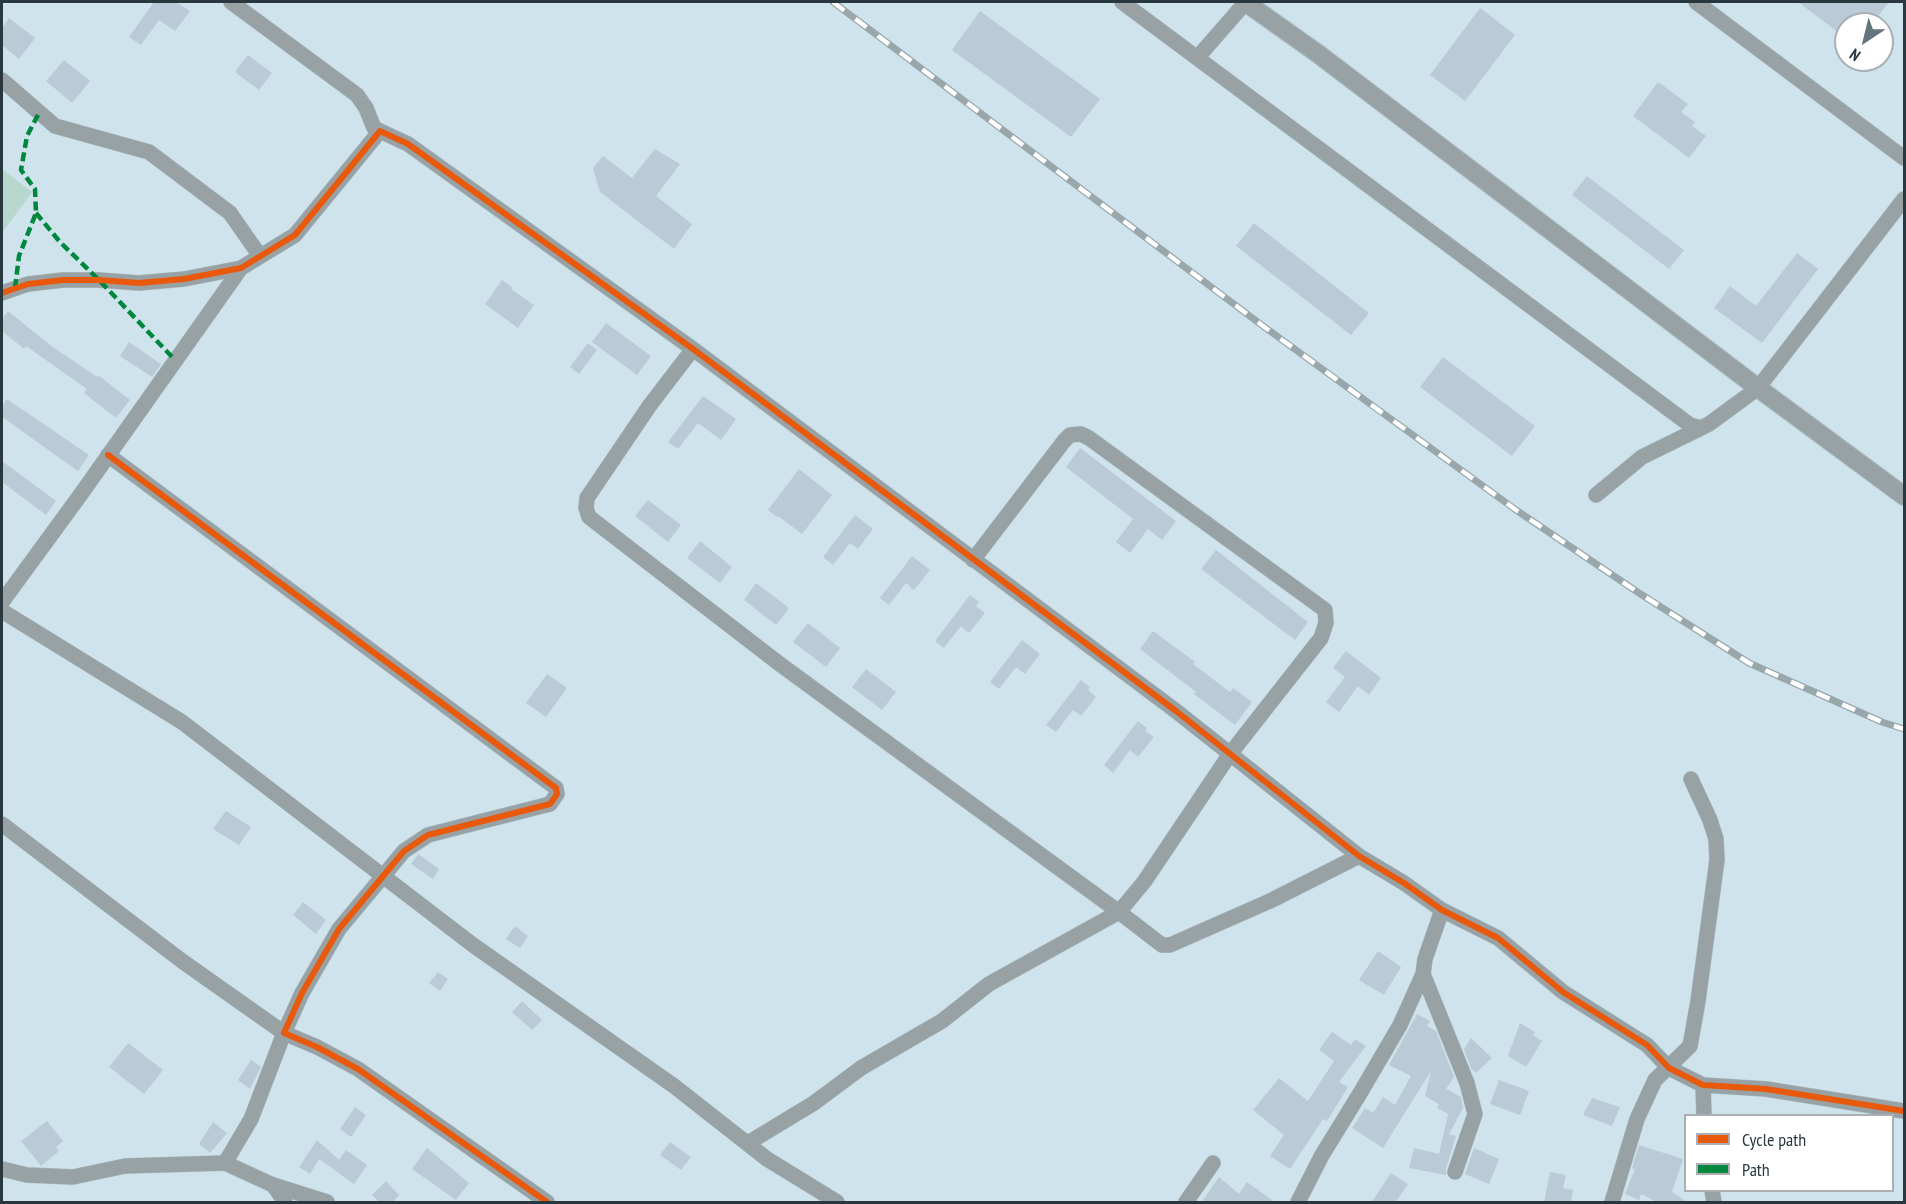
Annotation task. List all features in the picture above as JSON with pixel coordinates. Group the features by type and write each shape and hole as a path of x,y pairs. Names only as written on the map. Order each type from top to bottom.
{"street":[{"path":"231,2 357,96 366,108 374,128 408,144 693,349 1176,711 1359,856 1404,883 1442,910 1498,938 1563,992 1647,1045 1669,1068 1703,1085 1766,1089 1905,1111"},
{"path":"1122,2 1663,406 1690,425 1701,428"},
{"path":"1197,58 1246,2 1905,496"},
{"path":"1696,2 1905,158"},
{"path":"2,80 55,126 149,152 230,213 260,256"},
{"path":"2,293 28,284 63,280 139,283 184,279 241,268 295,235 380,131"},
{"path":"1596,495 1642,458 1701,428 1758,388 1905,200"},
{"path":"2,602 241,268"},
{"path":"693,349 650,405 587,498 586,508 589,517 781,665 1162,945 1170,945 1270,901 1359,856"},
{"path":"748,1143 814,1103 861,1068 942,1021 989,984 1119,912 1144,882 1230,754 1321,638 1326,623 1324,610 1081,434 1070,435 1064,441 973,560"},
{"path":"108,455 557,790 550,804 428,835 404,851 382,875 339,929 302,993 251,1119 225,1163"},
{"path":"2,611 182,722 465,939 674,1086 767,1159 837,1203"},
{"path":"1612,1203 1637,1119 1655,1080 1690,1046 1717,861 1716,839 1710,820 1691,779"},
{"path":"2,824 182,961 284,1033 358,1069 547,1203"},
{"path":"1298,1203 1322,1155 1400,1025 1423,974 1425,959 1442,910"},
{"path":"1423,974 1467,1083 1475,1114 1455,1172"},
{"path":"1703,1085 1704,1114"},
{"path":"2,1169 27,1175 73,1177 124,1166 225,1163 273,1185 327,1203"},
{"path":"1186,1203 1213,1163"},
{"path":"273,1185 285,1203"}],"green space":[{"path":"2,169 32,192 2,233"}],"building":[{"path":"154,2 176,2 190,11 175,31 159,20 141,45 129,37"},
{"path":"1798,2 1889,2 1881,12 1834,12 1834,29"},
{"path":"1480,8 1515,35 1465,101 1430,75"},
{"path":"980,11 1100,99 1071,137 952,50"},
{"path":"9,18 35,38 19,59 2,45 2,28"},
{"path":"248,55 272,73 259,90 235,72"},
{"path":"64,60 90,81 72,103 46,81"},
{"path":"1658,82 1688,104 1681,112 1695,122 1692,126 1706,136 1689,158 1633,116"},
{"path":"655,149 680,164 656,196 692,224 674,249 600,192 593,168 603,156 632,178"},
{"path":"1587,176 1684,250 1669,269 1572,195"},
{"path":"1254,223 1369,313 1351,335 1236,246"},
{"path":"1797,253 1818,269 1762,343 1714,308 1730,286 1756,306"},
{"path":"502,280 534,305 518,328 485,304"},
{"path":"8,311 50,345 97,377 98,375 130,400 116,418 84,393 87,389 26,346 24,349 2,331 2,319"},
{"path":"606,323 651,356 637,375 592,342"},
{"path":"129,342 161,364 152,377 120,356"},
{"path":"588,343 597,350 579,374 570,367"},
{"path":"1443,357 1535,426 1512,456 1420,387"},
{"path":"703,396 736,419 721,440 698,423 678,449 668,442"},
{"path":"7,399 89,455 78,471 2,417 2,407"},
{"path":"1080,448 1176,521 1162,540 1148,529 1130,553 1116,542 1133,519 1066,467"},
{"path":"2,461 56,501 46,515 2,482"},
{"path":"799,469 832,495 802,534 768,510"},
{"path":"648,500 681,525 668,542 635,516"},
{"path":"855,515 873,529 858,549 850,543 833,565 823,557"},
{"path":"700,541 732,567 720,583 687,558"},
{"path":"1216,550 1308,622 1295,640 1201,569"},
{"path":"912,556 930,570 914,590 906,583 889,605 880,598"},
{"path":"756,583 789,608 776,625 744,600"},
{"path":"970,595 979,602 976,606 985,613 969,633 961,626 944,648 935,641"},
{"path":"808,623 840,648 826,667 793,642"},
{"path":"1153,631 1230,692 1233,688 1252,702 1235,725 1140,649"},
{"path":"1022,640 1040,654 1025,674 1016,667 999,689 990,682"},
{"path":"1346,651 1381,678 1369,695 1358,686 1339,712 1326,702 1345,677 1333,668"},
{"path":"866,669 896,692 882,710 852,687"},
{"path":"547,674 567,688 546,717 526,703"},
{"path":"1081,680 1090,687 1088,690 1096,697 1081,716 1073,710 1056,732 1046,725"},
{"path":"1138,721 1147,728 1145,731 1154,737 1138,757 1130,750 1113,773 1104,765"},
{"path":"226,811 251,827 239,845 213,829"},
{"path":"418,854 439,869 433,879 411,864"},
{"path":"303,902 326,920 316,934 293,915"},
{"path":"515,926 528,936 520,948 506,939"},
{"path":"1378,951 1401,967 1384,995 1359,980"},
{"path":"438,972 448,979 440,991 429,983"},
{"path":"522,1001 542,1020 532,1030 512,1012"},
{"path":"1417,1014 1430,1021 1427,1026 1436,1031 1454,1077 1446,1089 1461,1097 1463,1108 1449,1134 1456,1136 1446,1175 1409,1168 1414,1148 1439,1154 1448,1114 1437,1108 1439,1104 1425,1096 1431,1071 1383,1148 1352,1128 1365,1108 1373,1113 1383,1097 1395,1105 1411,1076 1389,1065"},
{"path":"1520,1023 1535,1032 1533,1035 1542,1041 1526,1067 1508,1056"},
{"path":"1332,1032 1351,1045 1355,1039 1366,1046 1339,1082 1348,1087 1327,1121 1323,1119 1290,1169 1270,1156 1284,1135 1253,1110 1279,1078 1308,1101 1334,1061 1319,1050"},
{"path":"1471,1038 1492,1058 1476,1073 1471,1068 1464,1049"},
{"path":"128,1043 163,1070 144,1094 109,1067"},
{"path":"251,1060 261,1067 250,1089 238,1080"},
{"path":"1499,1080 1529,1091 1520,1115 1490,1104"},
{"path":"1592,1098 1620,1107 1612,1126 1583,1115"},
{"path":"355,1107 366,1115 351,1137 340,1129"},
{"path":"47,1121 63,1141 56,1147 59,1151 41,1166 21,1141"},
{"path":"213,1122 227,1133 210,1153 199,1144"},
{"path":"317,1140 339,1160 346,1150 367,1165 354,1184 319,1159 310,1174 299,1167"},
{"path":"670,1142 691,1157 681,1170 660,1155"},
{"path":"1639,1145 1683,1159 1672,1192 1689,1203 1659,1203 1641,1194 1639,1200 1625,1194 1635,1169 1632,1168"},
{"path":"427,1148 469,1183 456,1200 412,1169"},
{"path":"1474,1148 1499,1159 1489,1184 1465,1174"},
{"path":"1550,1172 1566,1175 1563,1188 1573,1190 1571,1203 1544,1203"},
{"path":"1391,1173 1408,1184 1395,1203 1371,1203"},
{"path":"1219,1177 1239,1194 1247,1182 1276,1203 1201,1203"},
{"path":"386,1181 399,1195 392,1203 380,1203 372,1195"}],"railway":[{"path":"833,2 1263,326 1516,510 1639,593 1749,663 1882,722 1904,729"}],"marked path":[{"path":"15,288 19,256 36,213 35,189 21,170 27,136 39,113"},
{"path":"36,213 60,242 174,359"}],"cycle path":[{"path":"2,293 28,284 63,280 139,283 184,279 241,268 295,235 380,131 408,144 693,349 1176,711 1359,856 1404,883 1442,910 1498,938 1563,992 1647,1045 1669,1068 1703,1085 1766,1089 1904,1111"},
{"path":"108,455 556,788 557,794 550,804 428,835 404,851 339,929 302,993 284,1033 317,1047 358,1069 547,1202"}]}
